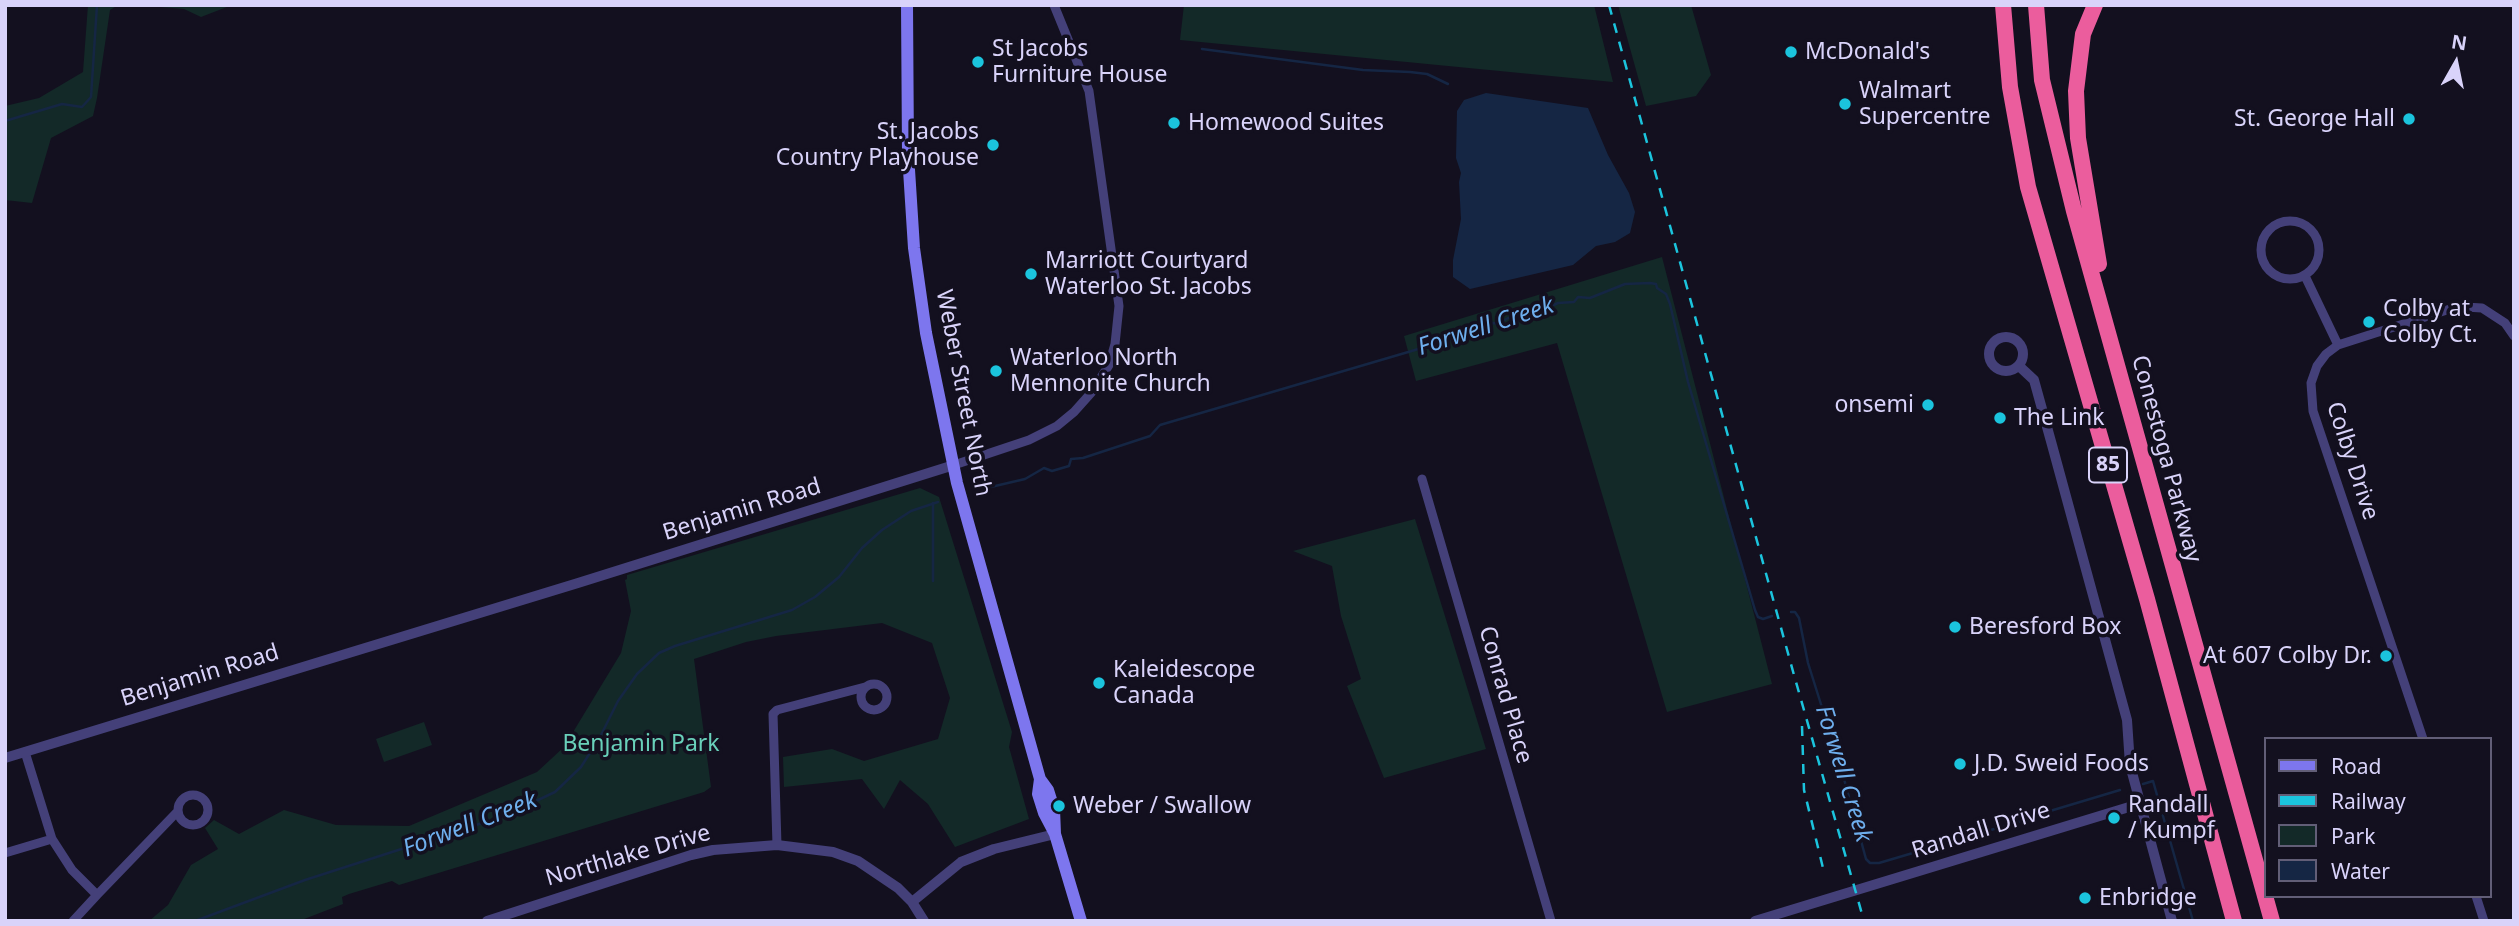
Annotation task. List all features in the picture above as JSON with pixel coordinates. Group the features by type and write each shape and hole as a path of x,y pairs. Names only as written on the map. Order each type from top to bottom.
{"highway":[{"name":"85","path":"2003,5 2010,87 2028,187 2147,598 2234,921"},
{"name":"Conestoga Parkway","path":"2036,5 2042,80 2074,211 2264,892"},
{"path":"2095,5 2081,45 2076,91 2078,138 2112,345"},
{"name":"Conestoga Parkway","path":"2266,898 2272,921"}],"main road":[{"name":"Weber Street North","path":"907,5 908,154 914,248 926,333 954,465 986,591 1040,779 1048,790 1054,809 1055,834 1081,921"}],"street":[{"name":"Benjamin Road","path":"5,758 954,465 1040,435 1065,420 1091,393 1109,365 1115,344 1119,306 1089,91 1054,5"},
{"path":"2289,221 2302,223 2317,239 2319,258 2305,276 2290,280 2281,278 2272,274 2265,265 2261,256 2263,240 2268,231 2276,225 2289,221"},
{"path":"2305,276 2338,345 2465,307 2482,308 2493,314 2505,323 2514,336"},
{"name":"Colby Drive","path":"2338,345 2326,354 2317,366 2311,383 2313,411 2422,737"},
{"path":"2019,366 2034,380 2055,456 2127,720 2130,765 2138,804 2172,921"},
{"name":"Conrad Place","path":"1422,479 1550,921"},
{"path":"777,845 772,714 777,710 865,687"},
{"path":"25,752 52,839 72,870 97,895"},
{"name":"Randall Drive","path":"1755,921 2138,804"},
{"path":"73,921 178,811"},
{"path":"912,902 961,862 994,849 1055,834"},
{"path":"5,853 52,839"},
{"name":"Northlake Drive","path":"487,921 691,855 713,850 777,845 815,848 853,859 892,883 912,902 924,921"},
{"path":"2477,898 2484,921"}],"green space":[{"path":"88,5 118,5 110,10 93,116 51,138 32,203 5,200 5,106 39,98 83,72"},
{"path":"137,5 232,5 201,17 184,9"},
{"path":"1184,5 1594,5 1613,82 1180,40"},
{"path":"1618,5 1691,5 1711,75 1696,96 1646,106"},
{"path":"1662,257 1772,684 1667,712 1557,343 1416,381 1404,336"},
{"name":"Benjamin Park","path":"920,488 939,497 1012,732 1009,747 1029,819 955,847 928,804 900,780 884,809 862,779 784,787 783,757 832,749 864,761 938,739 950,698 932,643 882,623 776,636 746,642 694,659 711,787 704,792 399,885 392,881 349,894 342,897 343,904 299,921 149,921 168,905 191,865 218,849 205,828 214,820 239,834 284,810 336,825 409,826 537,772 564,747 621,653 631,611 625,580 627,575"},
{"path":"1415,519 1486,749 1384,778 1347,686 1361,679 1341,616 1332,566 1293,551"},
{"path":"424,722 432,745 384,762 376,739"}],"water":[{"path":"1486,93 1588,108 1608,155 1629,193 1635,212 1630,233 1615,242 1596,246 1573,265 1470,289 1453,277 1453,260 1461,219 1461,173 1456,158 1457,111 1464,100"}],"waterway":[{"path":"5,121 62,104 82,107 91,97 97,5"},
{"path":"1202,49 1363,70 1427,74 1448,84"},
{"name":"Forwell Creek","path":"978,490 1025,479 1044,468 1052,471 1069,466 1071,459 1083,458 1150,436 1160,425 1466,335 1508,318 1528,316 1535,309 1543,310 1558,303 1574,302 1578,297 1590,298 1625,284 1650,283 1656,284 1657,288 1666,294 1670,304 1688,382 1755,610 1758,617 1763,619 1772,616"},
{"name":"Forwell Creek","path":"195,921 305,880 504,816 555,792 581,767 618,701 637,674 659,653 792,610 815,597 839,577 862,548 882,530 911,511 938,502"},
{"name":"Forwell Creek","path":"933,503 933,581"},
{"name":"Forwell Creek","path":"1791,612 1795,612 1799,618 1808,663 1866,859 1870,863 1879,863 2028,819"},
{"name":"Forwell Creek","path":"2143,784 2153,781 2193,921"},
{"name":"Forwell Creek","path":"2040,814 2120,790"}],"railway":[{"path":"1609,5 1864,921"},
{"path":"1802,726 1804,790 1823,868"}],"place":[{"name":"McDonald's","path":"1791,52"},
{"name":"St Jacobs Furniture House","path":"978,62"},
{"name":"Walmart Supercentre","path":"1845,104"},
{"name":"St. George Hall","path":"2409,119"},
{"name":"Homewood Suites","path":"1174,123"},
{"name":"St. Jacobs Country Playhouse","path":"993,145"},
{"name":"Marriott Courtyard Waterloo St. Jacobs","path":"1031,274"},
{"name":"Colby at Colby Ct.","path":"2369,322"},
{"name":"Waterloo North Mennonite Church","path":"996,371"},
{"name":"onsemi","path":"1928,405"},
{"name":"The Link","path":"2000,418"},
{"name":"Beresford Box","path":"1955,627"},
{"name":"At 607 Colby Dr.","path":"2386,656"},
{"name":"Kaleidescope Canada","path":"1099,683"},
{"name":"J.D. Sweid Foods","path":"1960,764"},
{"name":"Weber / Swallow","path":"1059,806"},
{"name":"Randall / Kumpf","path":"2114,818"},
{"name":"Enbridge","path":"2085,898"}]}
